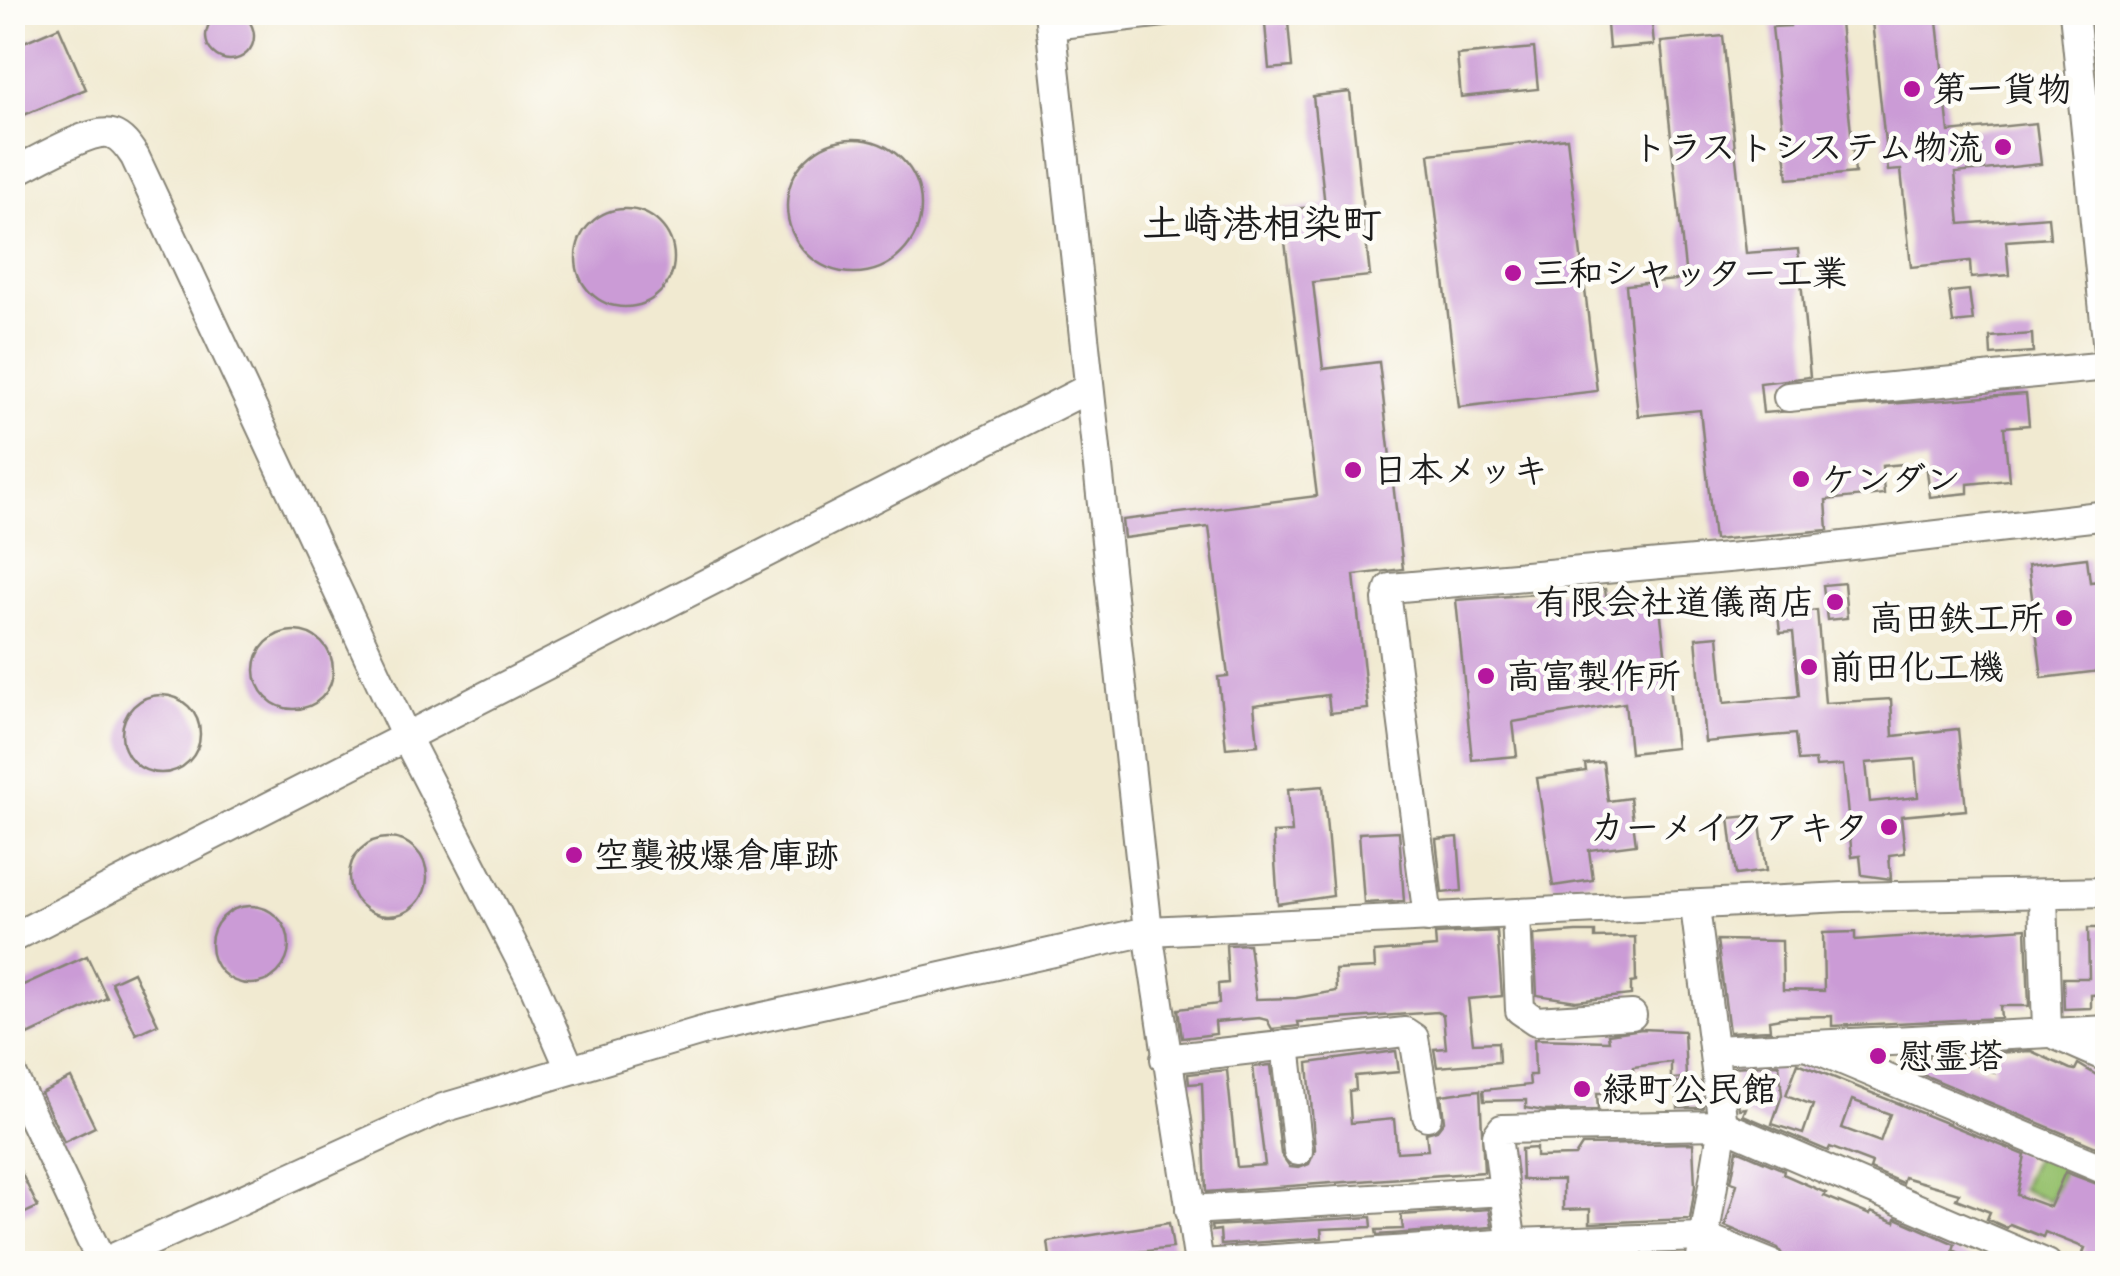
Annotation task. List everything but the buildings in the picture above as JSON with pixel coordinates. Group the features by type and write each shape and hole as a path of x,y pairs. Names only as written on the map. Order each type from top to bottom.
{"street":[{"path":"1164,12 1050,19 1148,932 1200,1264 1702,1250 1771,1264"},
{"path":"2074,12 2108,352"},
{"path":"12,172 96,132 125,142 406,739 535,988 570,1069"},
{"path":"1788,398 2108,366"},
{"path":"12,938 1087,388"},
{"path":"1428,918 1387,600 1390,588 1784,553 2108,515"},
{"path":"12,1074 101,1263 443,1108 709,1029 1148,932 1844,897 2108,892"},
{"path":"2043,895 2047,1032"},
{"path":"1695,907 1723,1125 1702,1250"},
{"path":"1516,914 1520,1010 1536,1020 1632,1015"},
{"path":"1714,1050 1799,1042 2108,1030"},
{"path":"1165,1059 1406,1032 1414,1038 1427,1116"},
{"path":"2047,1032 2108,1058"},
{"path":"1896,1038 1898,1084"},
{"path":"1799,1042 2108,1171"},
{"path":"1286,1044 1298,1151"},
{"path":"1514,1253 1497,1136 1502,1129 1723,1125 2047,1264"},
{"path":"1190,1210 1504,1191"}],"green space":[{"path":"2038,1149 2067,1161 2050,1201 2021,1189"}],"place":[{"name":"第一貨物","path":"1912,89"},
{"name":"トラストシステム物流","path":"2003,147"},
{"name":"三和シヤッター工業","path":"1513,273"},
{"name":"日本メッキ","path":"1353,470"},
{"name":"ケンダン","path":"1801,479"},
{"name":"有限会社道儀商店","path":"1835,602"},
{"name":"高田鉄工所","path":"2064,618"},
{"name":"前田化工機","path":"1809,667"},
{"name":"高富製作所","path":"1486,676"},
{"name":"カーメイクアキタ","path":"1889,827"},
{"name":"空襲被爆倉庫跡","path":"574,855"},
{"name":"慰霊塔","path":"1878,1056"},
{"name":"緑町公民館","path":"1582,1089"}],"district":[{"name":"土崎港相染町","path":"1262,223"}]}
